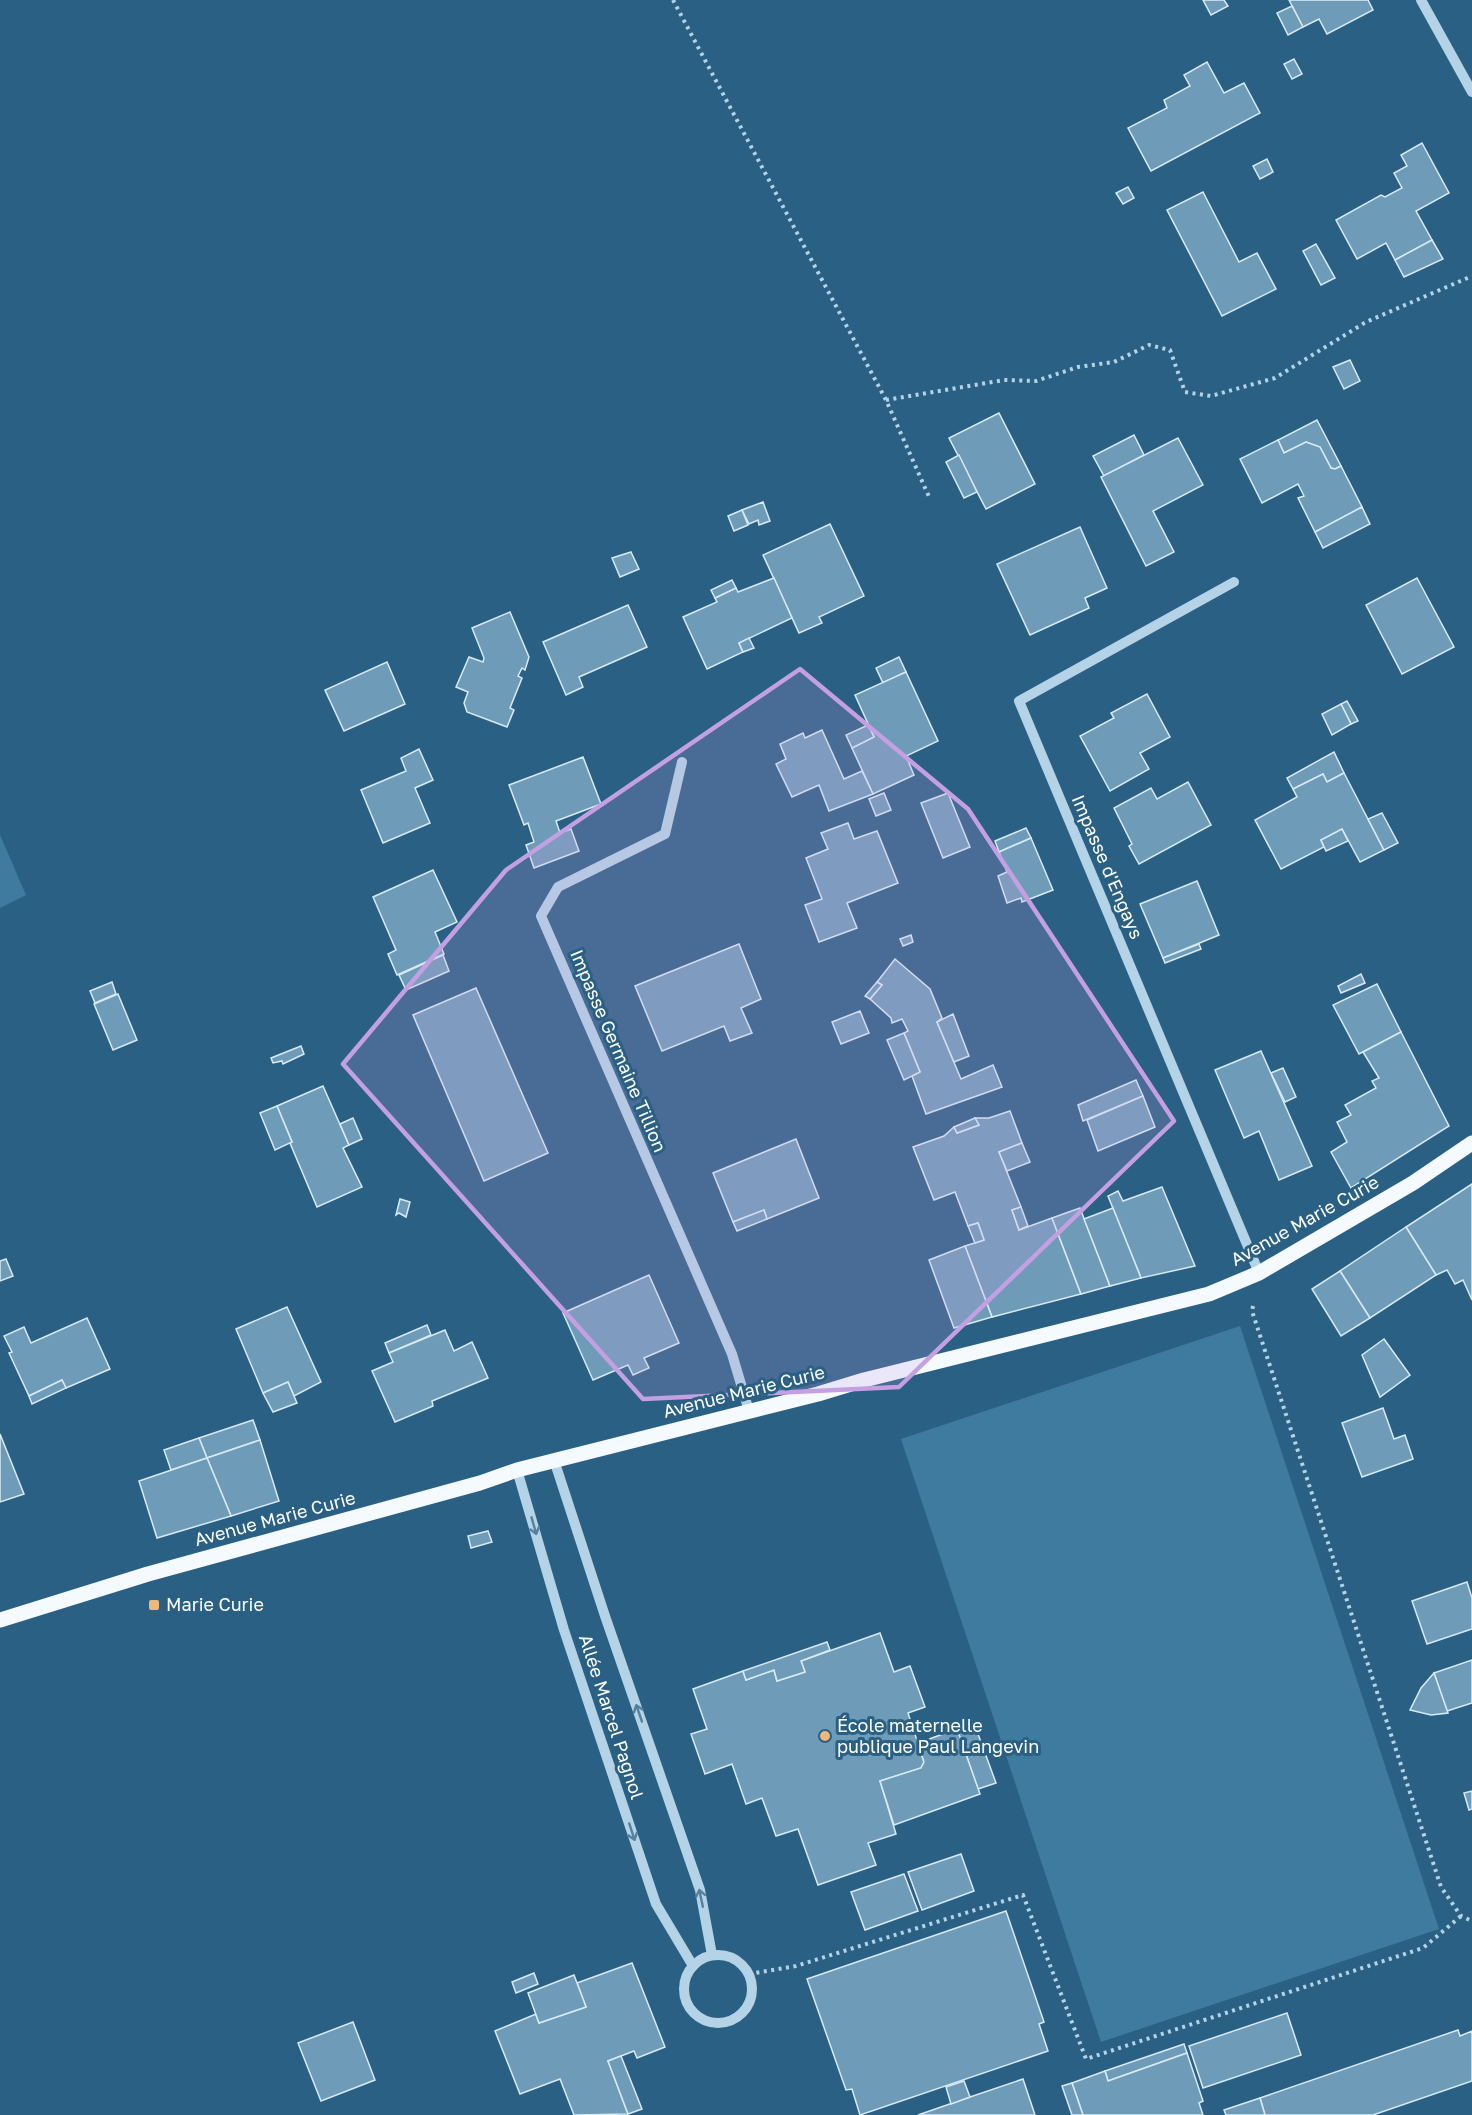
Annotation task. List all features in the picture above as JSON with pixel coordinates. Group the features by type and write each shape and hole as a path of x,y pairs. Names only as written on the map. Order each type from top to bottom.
{"main road":[{"name":"Avenue Marie Curie","path":"0,1620 148,1574 480,1483 554,1460 1209,1294 1259,1273 1413,1183 1472,1143"}],"street":[{"path":"1421,0 1472,92"},
{"name":"Impasse d'Engays","path":"1234,582 1019,701 1259,1273"},
{"name":"Impasse Germaine Tillion","path":"682,762 665,834 558,887 541,916 732,1354 749,1411"},
{"name":"Allée Marcel Pagnol","path":"554,1460 605,1616 700,1890 712,1955"},
{"name":"Allée Marcel Pagnol","path":"517,1470 564,1630 656,1904 693,1966"},
{"path":"712,1955 733,1958 742,1965 752,1984 747,2006 730,2020 708,2021 698,2016 690,2007 684,1986 693,1966 712,1955"}],"path":[{"path":"673,0 886,400 930,498"},
{"path":"886,400 1004,380 1036,381 1078,367 1114,362 1149,345 1170,350 1185,392 1211,396 1275,378 1366,322 1472,276"},
{"path":"1259,1273 1252,1311 1441,1887 1461,1916 1472,1921"},
{"path":"748,1974 796,1966 1023,1895 1086,2059 1423,1948 1461,1916"}],"highlighted area":[{"path":"800,669 968,809 1174,1121 899,1387 643,1399 343,1064 506,870"}],"shaded area":[{"path":"0,835 26,895 0,908"},
{"path":"1240,1326 1439,1929 1101,2042 901,1439"}],"building":[{"path":"1203,0 1224,0 1228,6 1211,15"},
{"path":"1289,0 1368,0 1373,10 1327,34 1319,19 1303,27"},
{"path":"1292,6 1303,27 1288,35 1277,13"},
{"path":"1294,59 1302,74 1292,79 1284,64"},
{"path":"1207,62 1224,93 1244,83 1260,113 1151,171 1128,128 1167,108 1164,100 1190,86 1184,75"},
{"path":"1422,143 1449,193 1416,211 1432,240 1395,260 1386,243 1357,259 1336,220 1381,195 1385,197 1402,188 1394,173 1407,166 1401,155"},
{"path":"1267,159 1273,172 1260,179 1253,166"},
{"path":"1128,187 1134,198 1123,204 1116,193"},
{"path":"1203,192 1239,262 1257,253 1276,289 1222,316 1167,210"},
{"path":"1432,240 1443,259 1404,277 1395,260"},
{"path":"1316,244 1335,278 1321,285 1303,251"},
{"path":"1350,360 1360,381 1344,389 1333,367"},
{"path":"999,413 1035,484 986,509 949,438"},
{"path":"1317,420 1341,466 1335,469 1331,468 1320,447 1306,442 1284,453 1278,440"},
{"path":"1134,435 1144,455 1104,476 1093,456"},
{"path":"1178,438 1203,485 1153,511 1174,552 1146,566 1101,477"},
{"path":"1278,440 1284,453 1306,442 1320,447 1331,468 1341,466 1362,507 1315,532 1298,498 1304,496 1298,484 1262,503 1240,459"},
{"path":"959,455 977,492 964,498 946,462"},
{"path":"763,502 770,521 759,525 758,520 749,524 742,510"},
{"path":"1362,507 1370,524 1323,548 1315,532"},
{"path":"742,510 748,525 734,531 728,516"},
{"path":"830,524 864,596 819,617 822,623 799,633 763,555"},
{"path":"1080,527 1107,588 1085,598 1089,608 1030,635 997,564"},
{"path":"631,552 639,569 620,577 612,558"},
{"path":"774,578 792,618 739,643 743,652 707,669 683,617 717,602 715,598 736,588 738,592"},
{"path":"1417,578 1454,647 1402,674 1366,605"},
{"path":"732,580 736,588 715,598 711,590"},
{"path":"628,605 647,647 579,677 583,687 566,695 543,642"},
{"path":"510,612 529,657 525,670 522,668 518,676 522,678 510,708 514,710 507,727 467,712 464,703 468,692 456,687 469,657 483,662 484,658 472,628"},
{"path":"749,638 754,648 743,652 739,643"},
{"path":"899,657 906,672 883,683 876,668"},
{"path":"387,662 405,704 344,731 325,690"},
{"path":"906,672 938,741 906,756 914,775 873,794 852,748 874,737 855,695"},
{"path":"1147,694 1170,737 1140,753 1149,769 1110,791 1080,736 1114,718 1111,713"},
{"path":"1347,701 1358,721 1351,724 1341,704"},
{"path":"1341,704 1351,724 1332,735 1322,714"},
{"path":"868,725 874,737 852,748 846,735"},
{"path":"822,730 844,779 862,771 873,794 829,811 819,785 792,797 776,764 786,759 780,744 803,733 805,738"},
{"path":"419,749 433,780 415,788 430,823 383,843 361,790 406,771 401,758"},
{"path":"1334,752 1344,773 1327,782 1323,774 1293,789 1287,778"},
{"path":"583,757 601,804 556,821 560,833 571,829 579,851 534,868 526,845 534,842 528,823 524,825 509,785"},
{"path":"1344,773 1384,850 1360,862 1342,829 1321,840 1324,847 1281,869 1255,820 1297,797 1293,789 1323,774 1327,782"},
{"path":"1188,782 1211,825 1139,864 1114,808 1151,788 1157,799"},
{"path":"884,793 891,810 876,816 869,799"},
{"path":"948,793 970,847 943,858 921,803"},
{"path":"1382,813 1398,843 1384,850 1368,819"},
{"path":"848,823 854,839 877,831 898,883 847,903 857,928 819,942 805,905 822,899 806,858 828,849 821,833"},
{"path":"1026,828 1031,838 999,852 995,841"},
{"path":"1342,829 1348,841 1326,851 1321,840"},
{"path":"1031,838 1053,890 1022,902 1021,898 1007,903 998,876 1007,872 999,852"},
{"path":"433,870 457,922 435,932 444,954 397,975 388,954 396,950 373,897"},
{"path":"1197,881 1219,935 1163,958 1140,904"},
{"path":"911,935 913,942 903,946 900,939"},
{"path":"739,944 761,999 741,1008 752,1033 730,1041 724,1026 662,1051 635,986"},
{"path":"1199,944 1201,949 1165,963 1163,958"},
{"path":"443,955 449,971 406,990 399,975"},
{"path":"895,959 930,989 942,1018 937,1022 961,1079 993,1065 1002,1087 926,1114 912,1076 920,1072 904,1033 908,1031 902,1019 892,1023 891,1018 870,999 882,985 877,982"},
{"path":"1361,974 1365,983 1341,993 1338,986"},
{"path":"112,982 116,994 95,1003 90,991"},
{"path":"877,982 882,985 870,999 865,996"},
{"path":"1377,984 1401,1032 1359,1054 1333,1005"},
{"path":"476,988 548,1153 484,1181 413,1015"},
{"path":"118,994 137,1040 113,1050 94,1004"},
{"path":"860,1011 869,1033 841,1044 832,1022"},
{"path":"953,1014 969,1056 954,1062 937,1022"},
{"path":"1401,1032 1449,1126 1351,1188 1331,1152 1347,1142 1337,1122 1351,1115 1345,1105 1376,1088 1372,1081 1379,1078 1363,1052"},
{"path":"904,1033 920,1072 904,1080 887,1040"},
{"path":"301,1046 304,1054 283,1064 282,1061 273,1063 271,1058"},
{"path":"1261,1051 1312,1166 1279,1180 1259,1131 1244,1138 1215,1070"},
{"path":"1283,1068 1296,1097 1285,1102 1271,1073"},
{"path":"1136,1080 1143,1096 1083,1121 1078,1105"},
{"path":"323,1086 349,1145 343,1148 362,1187 317,1207 277,1106"},
{"path":"1143,1096 1155,1127 1098,1151 1087,1120"},
{"path":"277,1106 292,1142 275,1150 260,1113"},
{"path":"1010,1111 1022,1143 999,1152 1021,1207 1012,1210 1019,1230 1052,1218 1081,1294 992,1317 965,1246 984,1240 978,1223 968,1226 955,1192 934,1200 913,1147 944,1136 954,1127 957,1133 979,1125 975,1118 989,1118"},
{"path":"353,1118 362,1139 349,1145 340,1124"},
{"path":"975,1118 979,1125 957,1133 954,1127"},
{"path":"796,1139 819,1198 767,1219 764,1210 733,1222 713,1173"},
{"path":"1022,1143 1030,1162 1007,1171 999,1152"},
{"path":"1472,1184 1472,1300 1463,1280 1455,1284 1447,1270 1436,1275 1406,1227"},
{"path":"1162,1187 1195,1266 1141,1278 1108,1196 1118,1191 1123,1201"},
{"path":"400,1199 410,1202 406,1217 399,1213 396,1215"},
{"path":"1021,1207 1028,1226 1019,1230 1012,1210"},
{"path":"1080,1208 1110,1286 1081,1294 1052,1218"},
{"path":"1113,1208 1141,1278 1110,1286 1084,1219"},
{"path":"764,1210 767,1219 737,1231 733,1222"},
{"path":"978,1223 984,1240 975,1243 968,1226"},
{"path":"1406,1227 1436,1275 1370,1318 1340,1271"},
{"path":"965,1246 992,1317 954,1328 929,1260"},
{"path":"6,1259 13,1276 0,1281 0,1261"},
{"path":"1340,1271 1370,1318 1341,1336 1312,1289"},
{"path":"649,1275 679,1343 644,1358 649,1368 633,1375 628,1365 593,1380 563,1313"},
{"path":"287,1307 321,1382 294,1396 288,1382 263,1393 236,1329"},
{"path":"87,1318 110,1369 66,1388 62,1380 29,1396 9,1353 12,1352 4,1336 24,1327 31,1343"},
{"path":"427,1325 431,1335 389,1353 385,1343"},
{"path":"445,1330 454,1351 472,1342 488,1378 432,1401 433,1406 395,1422 372,1371 393,1362 389,1353"},
{"path":"1384,1339 1410,1375 1380,1397 1362,1355"},
{"path":"62,1380 66,1388 32,1404 29,1396"},
{"path":"288,1382 297,1403 273,1412 263,1393"},
{"path":"1383,1408 1394,1439 1405,1435 1413,1459 1362,1477 1342,1423"},
{"path":"253,1420 260,1440 207,1458 199,1438"},
{"path":"0,1434 24,1494 0,1502"},
{"path":"199,1438 207,1458 171,1470 164,1450"},
{"path":"260,1440 279,1501 231,1516 207,1458"},
{"path":"207,1458 231,1516 157,1538 139,1481"},
{"path":"488,1531 492,1542 471,1548 468,1536"},
{"path":"1467,1582 1472,1598 1472,1629 1427,1644 1412,1601"},
{"path":"880,1633 894,1672 910,1666 925,1707 908,1713 924,1762 921,1768 880,1781 896,1834 868,1843 876,1865 818,1885 798,1829 776,1836 762,1798 746,1804 732,1764 705,1774 691,1734 707,1729 693,1689 743,1671 746,1680 774,1670 777,1681 805,1672 801,1661"},
{"path":"827,1642 830,1650 801,1661 805,1672 777,1681 774,1670 746,1680 743,1671"},
{"path":"1472,1660 1472,1703 1447,1711 1434,1673"},
{"path":"1434,1673 1448,1713 1431,1715 1410,1710 1421,1688"},
{"path":"974,1723 996,1783 978,1789 957,1729"},
{"path":"957,1729 980,1794 894,1825 880,1781 921,1768 924,1762 918,1743"},
{"path":"1472,1791 1472,1809 1469,1810 1464,1793"},
{"path":"961,1854 974,1891 922,1910 908,1872"},
{"path":"904,1874 918,1911 865,1930 851,1892"},
{"path":"1006,1911 1044,2022 1039,2024 1048,2051 860,2115 852,2089 846,2090 807,1979"},
{"path":"632,1963 665,2047 637,2058 634,2051 608,2061 628,2114 574,2115 560,2079 520,2094 495,2031 536,2014 539,2023 586,2007 577,1983"},
{"path":"534,1973 538,1984 516,1993 512,1982"},
{"path":"574,1975 586,2007 539,2023 528,1993"},
{"path":"1287,2013 1301,2055 1203,2088 1189,2046"},
{"path":"353,2022 375,2080 321,2101 298,2043"},
{"path":"1458,2030 1460,2036 1472,2031 1472,2081 1373,2115 1265,2115 1260,2098"},
{"path":"1184,2044 1187,2053 1108,2081 1105,2071"},
{"path":"1187,2053 1203,2101 1199,2103 1203,2115 1083,2115 1072,2083 1105,2071 1108,2081"},
{"path":"621,2056 642,2109 628,2114 608,2061"},
{"path":"1023,2079 1035,2115 918,2115 970,2097"},
{"path":"964,2081 970,2097 951,2104 946,2087"},
{"path":"1072,2083 1083,2115 1072,2115 1062,2086"},
{"path":"1260,2098 1265,2115 1226,2115 1224,2110"}],"place":[{"name":"Marie Curie","path":"154,1605"},
{"name":"École maternelle publique Paul Langevin","path":"825,1736"}]}
